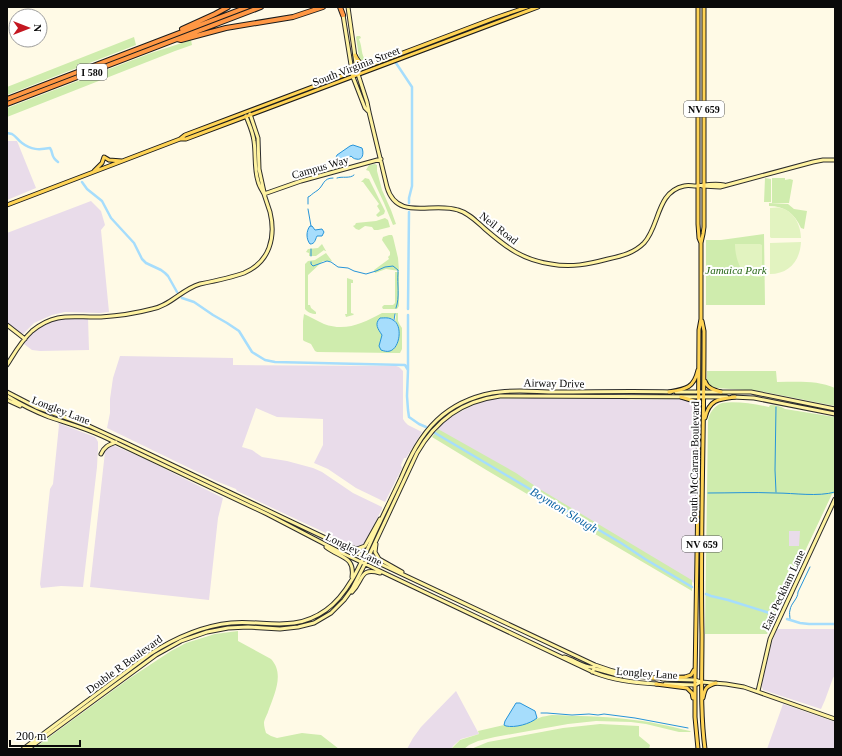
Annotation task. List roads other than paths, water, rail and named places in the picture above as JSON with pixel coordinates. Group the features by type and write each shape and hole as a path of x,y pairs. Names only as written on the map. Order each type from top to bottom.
{"highway":[{"path":"228,7 184,28 176,37 181,40 226,28 293,17 323,7"},
{"name":"I 580","path":"7,104 176,37 247,7"},
{"name":"I 580","path":"7,99 261,7"},
{"path":"341,7 343,15"}],"main road":[{"name":"Neil Road","path":"348,7 357,71 368,102 369,112 389,194 402,206 410,208 446,208 458,210 468,215 504,246 538,262 562,266 579,266 622,256 634,251 649,237 654,228 662,204 667,197 680,187 718,187 813,162 835,160"},
{"name":"South Virginia Street","path":"7,205 180,139 186,139 352,72 527,7"},
{"name":"South Virginia Street","path":"247,114 250,116 538,7"},
{"name":"South McCarran Boulevard","path":"698,7 698,234 701,243"},
{"name":"South McCarran Boulevard","path":"698,749 695,706 695,666 699,330 701,320 701,243 704,234 704,7"},
{"name":"Neil Road","path":"343,15 353,77 364,108 369,112"},
{"path":"355,55 362,64 374,64"},
{"path":"247,114 254,139 257,177 259,186 264,194"},
{"path":"7,365 25,339 33,331 49,321 59,317 102,317 157,308 194,286 242,274 256,266 263,259 270,245 272,229 259,169 258,138 250,116"},
{"path":"92,173 100,165 104,157 109,160 124,160"},
{"name":"Campus Way","path":"264,194 381,159"},
{"name":"South McCarran Boulevard","path":"701,320 704,331 701,682 706,749"},
{"path":"7,325 25,339"},
{"path":"669,392 684,389 691,385 695,380 699,364"},
{"path":"704,377 707,386 713,390 721,392"},
{"name":"Longley Lane","path":"7,392 36,407 98,430 338,544 389,576 592,672 620,681 641,684 695,684 701,682"},
{"name":"Airway Drive","path":"362,559 420,440 437,420 458,405 474,398 499,392 756,393 835,409"},
{"path":"527,396 535,394 552,394 555,392 557,394 574,394 582,396"},
{"name":"Longley Lane","path":"7,396 32,410 116,442 267,514 322,543 410,578 595,665 634,677 695,680 701,682 735,685 835,719"},
{"name":"Airway Drive","path":"367,561 417,453 426,438 441,422 462,408 481,400 500,396 735,397 754,398 835,414"},
{"path":"681,397 694,401 699,408"},
{"path":"703,426 706,413 711,404 720,400 735,397"},
{"path":"7,400 32,410"},
{"path":"441,422 445,416 457,408 458,405"},
{"path":"101,454 106,446 116,442"},
{"name":"East Peckham Lane","path":"758,692 771,636 835,499"},
{"path":"338,544 358,549 363,547 367,543 377,523 382,517"},
{"path":"697,529 700,533 700,558 702,572"},
{"path":"380,534 375,549 377,557 410,578"},
{"path":"322,543 352,564 353,571 350,582"},
{"name":"Double R Boulevard","path":"23,749 150,654 172,641 196,631 223,624 248,623 285,625 306,621 320,615 331,607 343,594 362,559"},
{"name":"Double R Boulevard","path":"28,749 156,655 181,641 207,632 228,628 248,627 286,629 304,626 314,623 327,616 348,596 367,561"},
{"path":"348,596 355,589 363,575 367,572 373,571 389,576"},
{"path":"557,655 569,658 591,668 595,665"},
{"path":"652,678 688,677 693,672 695,666"},
{"path":"592,672 596,669 626,677 634,677"},
{"path":"702,708 705,689 716,683"},
{"path":"656,684 687,688 692,693 695,706"}],"water":[{"path":"353,145 362,148 362,158 355,159 351,156 341,163 336,162 335,160 337,155"},
{"path":"310,226 312,226 315,230 322,229 324,232 322,236 317,236 312,244 310,244 307,235"},
{"path":"380,318 391,319 398,327 398,341 396,346 390,351 381,350 379,346 382,335 378,329 377,322"},
{"path":"516,703 520,703 535,711 537,718 526,724 518,726 504,725"}],"waterway":[{"path":"396,63 412,87 412,186 409,203"},
{"path":"7,133 12,134 22,143 32,148 50,148 53,157 58,162"},
{"path":"337,178 350,177 354,175"},
{"path":"308,204 308,197 318,190 325,180 333,178"},
{"path":"82,182 87,189 102,201 111,218 134,243 142,259 146,263 165,273 177,292"},
{"path":"308,209 311,226"},
{"path":"408,309 409,212"},
{"path":"311,249 311,256"},
{"path":"311,262 313,266 327,261 338,267 348,268 366,274 385,267 393,266 398,270 398,295 396,308"},
{"path":"182,298 194,302 239,331 252,352 265,360 275,362 405,365 408,370 407,396 409,417 426,427"},
{"path":"394,320 395,314"},
{"path":"408,315 408,370"},
{"path":"776,407 776,492"},
{"name":"Boynton Slough","path":"435,433 621,543 692,587"},
{"path":"708,493 814,495 835,492"},
{"path":"790,620 791,608 810,567"},
{"name":"Boynton Slough","path":"706,594 776,615"},
{"path":"787,619 809,624 835,624"},
{"path":"541,713 572,715 604,714 688,728"}],"park label":[{"name":"Jamaica Park","path":"736,270"}]}
